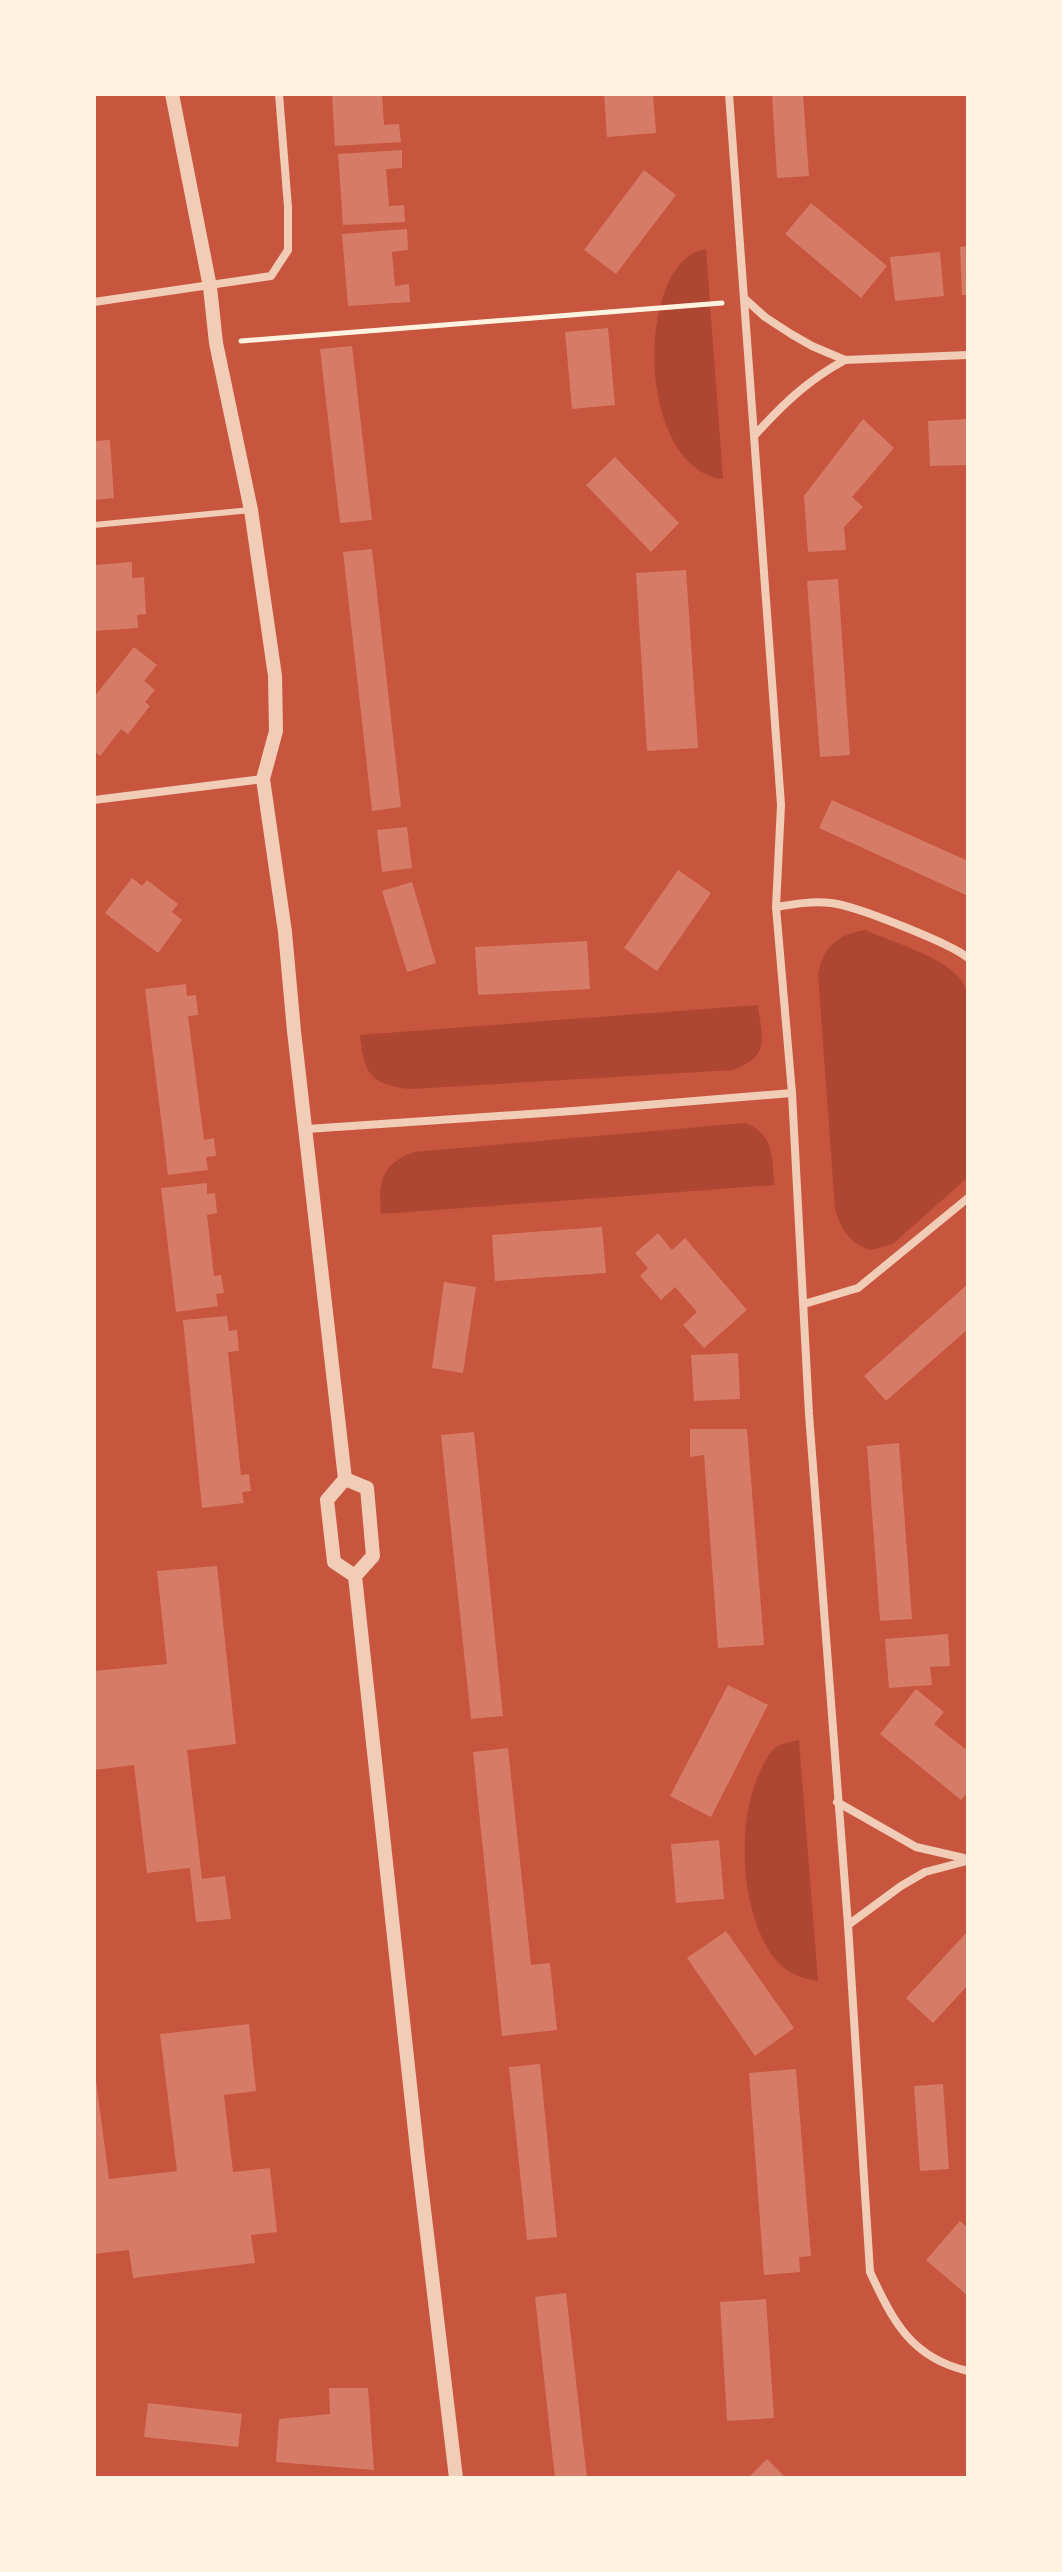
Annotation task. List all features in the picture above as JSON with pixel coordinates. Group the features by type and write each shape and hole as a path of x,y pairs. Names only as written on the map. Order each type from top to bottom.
{"street":[{"path":"172,94 210,287 216,343 251,510 275,676 276,731 263,779 284,919 345,1479 327,1500 334,1562 355,1576"},
{"path":"94,302 271,276 288,250 288,207 279,94"},
{"path":"729,94 781,805 776,907 792,1093 809,1414 848,1925 870,2272 892,2319 920,2350 941,2362 968,2371"},
{"path":"745,299 791,334 845,360 968,355"},
{"path":"755,435 783,404 817,375 845,360"},
{"path":"94,800 263,779"},
{"path":"776,907 810,903 850,906 947,946 968,958"},
{"path":"307,1129 792,1093"},
{"path":"804,1304 858,1288 968,1198"},
{"path":"345,1479 367,1488 373,1556 355,1576 456,2478"},
{"path":"837,1802 916,1847 968,1860"},
{"path":"848,1925 925,1872 968,1860"}],"lane":[{"path":"94,525 251,510"}],"path":[{"path":"216,343 704,305 745,299"}],"shaded area":[{"path":"706,249 723,479 694,466 673,440 660,404 654,364 657,323 666,288 683,261"},
{"path":"865,930 931,957 954,972 965,987 968,1007 968,1177 893,1244 871,1250 847,1235 835,1209 818,974 824,956 833,943"},
{"path":"758,1005 762,1037 759,1052 754,1059 733,1070 411,1089 386,1084 372,1075 364,1059 360,1035"},
{"path":"745,1123 767,1140 772,1156 774,1185 381,1214 381,1183 388,1168 414,1152"},
{"path":"799,1740 818,1981 794,1974 775,1959 754,1919 745,1869 747,1818 759,1774 775,1748"}],"building":[{"path":"332,94 382,94 384,125 399,124 401,142 335,146"},
{"path":"604,94 653,94 656,133 607,137"},
{"path":"772,94 803,94 809,176 777,178"},
{"path":"402,150 402,168 386,169 389,206 404,205 405,222 343,225 338,154"},
{"path":"644,170 676,195 616,274 584,250"},
{"path":"811,203 887,266 861,298 785,234"},
{"path":"407,229 408,250 392,252 395,286 409,284 410,302 348,306 342,234"},
{"path":"968,246 968,295 962,295 960,247"},
{"path":"940,252 944,296 895,301 890,257"},
{"path":"608,328 615,405 572,409 565,332"},
{"path":"352,346 372,520 340,523 320,349"},
{"path":"863,419 894,448 852,497 863,507 844,527 846,550 808,552 804,496"},
{"path":"968,419 968,465 930,466 928,421"},
{"path":"110,440 114,498 94,500 94,441"},
{"path":"615,457 679,523 651,552 586,485"},
{"path":"372,549 401,807 372,811 343,552"},
{"path":"132,562 132,578 144,577 146,614 137,615 138,628 95,631 94,565"},
{"path":"686,570 698,748 647,751 636,573"},
{"path":"838,579 850,755 820,757 807,581"},
{"path":"134,647 157,665 144,681 155,690 145,702 150,706 128,734 121,729 100,756 94,751 94,697"},
{"path":"832,800 968,861 968,896 819,828"},
{"path":"407,827 412,868 382,872 377,830"},
{"path":"678,870 711,893 657,971 624,948"},
{"path":"132,878 142,886 147,880 178,904 172,912 182,920 158,953 105,913"},
{"path":"412,882 436,963 407,972 382,891"},
{"path":"587,941 590,989 478,995 475,947"},
{"path":"186,984 187,996 196,995 198,1015 188,1016 204,1140 214,1138 216,1156 206,1157 208,1170 168,1175 145,989"},
{"path":"207,1183 207,1194 215,1193 217,1213 207,1215 214,1276 221,1275 224,1293 216,1294 218,1306 176,1312 161,1188"},
{"path":"602,1227 606,1273 495,1281 492,1235"},
{"path":"658,1233 672,1250 685,1238 747,1310 704,1348 683,1325 697,1312 675,1287 661,1300 640,1276 648,1268 635,1253"},
{"path":"444,1282 476,1287 463,1373 432,1368"},
{"path":"968,1284 968,1329 886,1401 864,1376"},
{"path":"227,1316 229,1331 237,1330 239,1351 228,1352 241,1475 249,1474 251,1491 242,1492 244,1503 202,1508 183,1320"},
{"path":"738,1353 740,1399 694,1401 691,1355"},
{"path":"690,1429 747,1429 764,1645 718,1648 704,1455 690,1457"},
{"path":"474,1432 503,1716 471,1719 441,1435"},
{"path":"899,1443 912,1619 880,1621 867,1446"},
{"path":"217,1566 236,1744 187,1750 202,1879 225,1876 231,1919 196,1922 190,1868 147,1873 134,1765 94,1770 94,1671 167,1664 157,1571"},
{"path":"948,1634 950,1666 930,1667 932,1685 889,1688 885,1639"},
{"path":"728,1685 768,1705 711,1817 670,1796"},
{"path":"916,1689 944,1712 934,1724 965,1749 968,1745 968,1792 961,1800 880,1734"},
{"path":"508,1748 531,1965 550,1963 557,2030 502,2036 473,1752"},
{"path":"719,1840 724,1899 676,1903 671,1844"},
{"path":"726,1931 794,2028 755,2056 687,1958"},
{"path":"968,1931 968,1985 933,2023 906,1998"},
{"path":"249,2024 256,2091 224,2095 233,2172 270,2168 277,2232 251,2235 255,2263 133,2278 129,2250 94,2254 94,2066 109,2179 177,2171 160,2034"},
{"path":"540,2064 557,2237 527,2240 509,2067"},
{"path":"796,2069 811,2256 799,2257 800,2272 764,2275 749,2073"},
{"path":"943,2084 949,2169 920,2171 914,2086"},
{"path":"960,2221 968,2228 968,2296 926,2260"},
{"path":"566,2293 587,2478 555,2478 535,2297"},
{"path":"766,2299 774,2418 727,2421 720,2302"},
{"path":"329,2388 368,2388 374,2470 276,2462 279,2419 330,2414"},
{"path":"148,2403 242,2414 238,2447 144,2437"},
{"path":"767,2459 786,2478 748,2478"}]}
